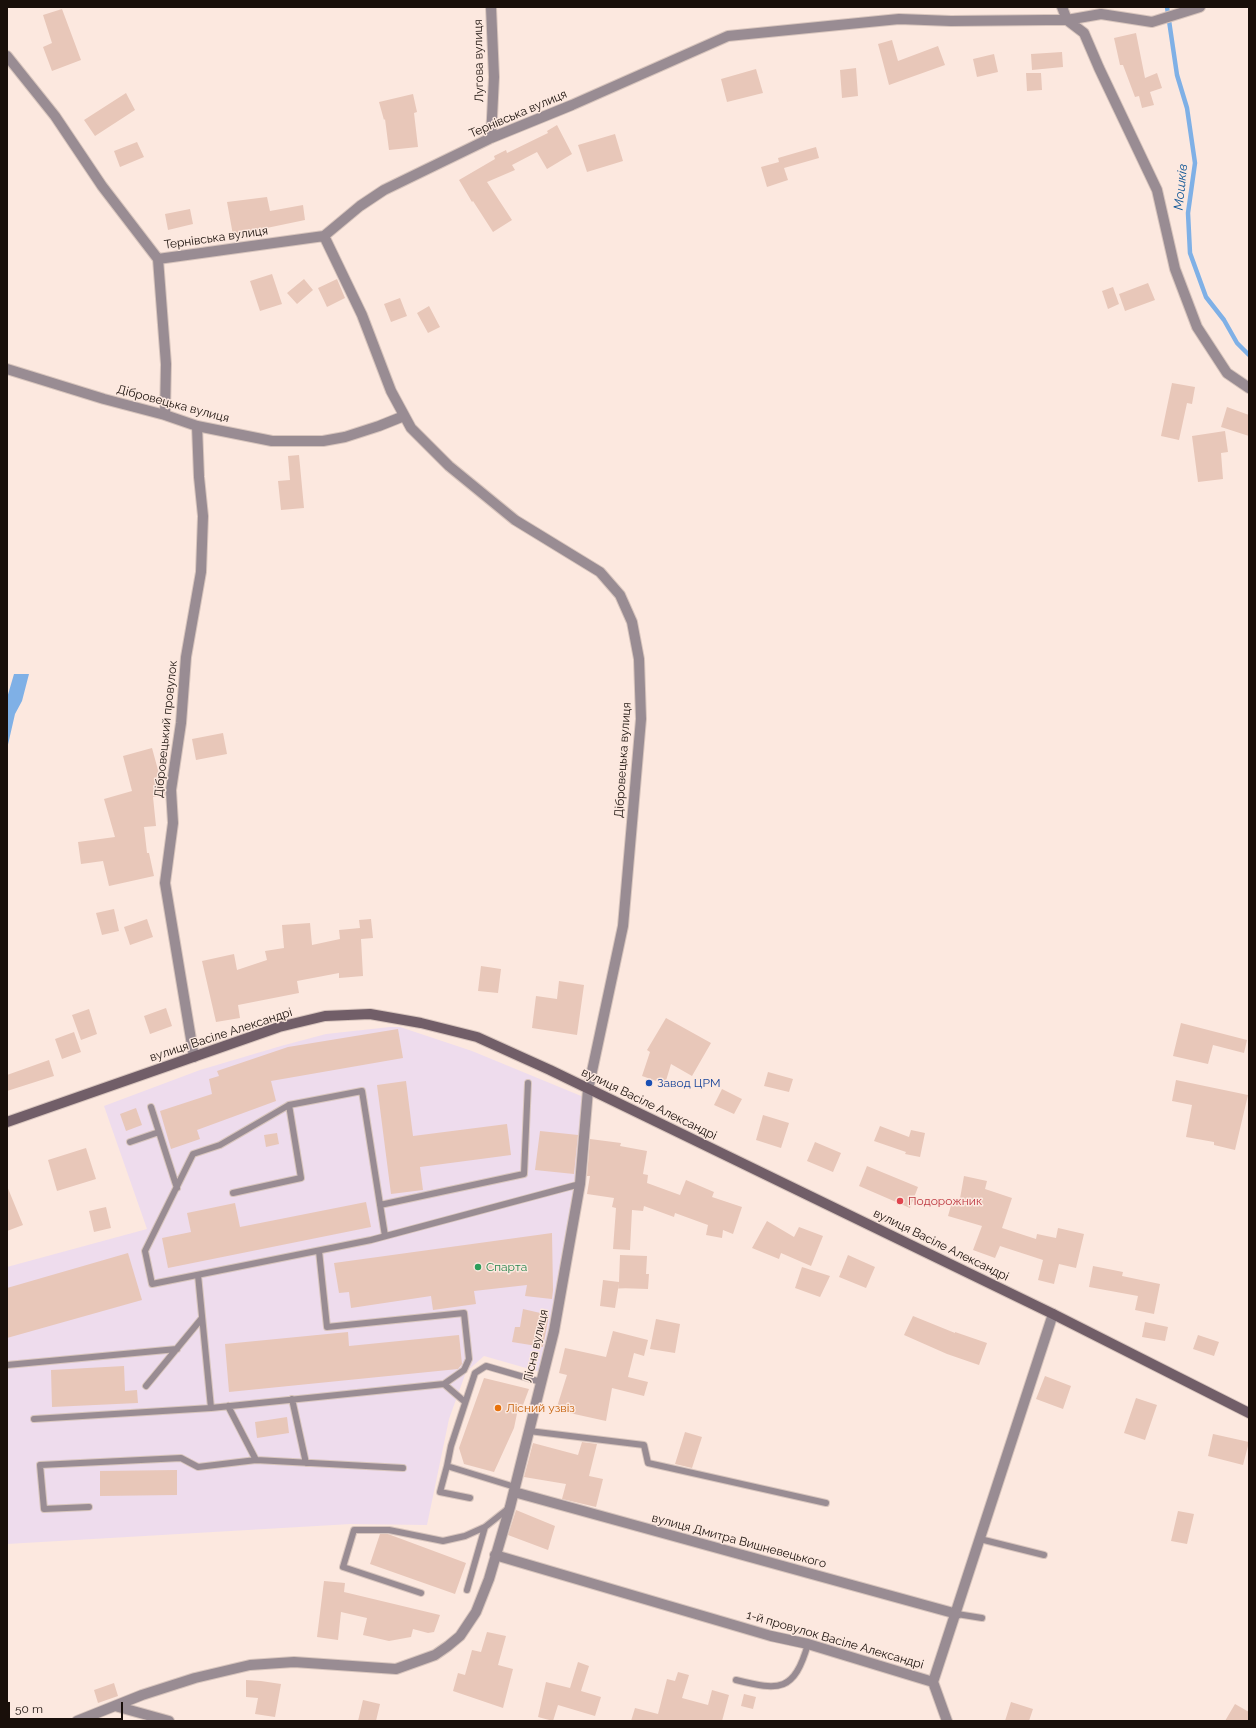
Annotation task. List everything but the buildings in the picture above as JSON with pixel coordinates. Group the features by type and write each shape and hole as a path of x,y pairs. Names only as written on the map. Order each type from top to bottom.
{"main road":[{"name":"вулиця Васіле Александрі","path":"7,1122 279,1027 325,1016 370,1014 421,1022 477,1038 550,1070 588,1090 1053,1314 1249,1413"}],"street":[{"name":"Лугова вулиця","path":"491,7 494,77 491,138"},
{"path":"1062,7 1067,20 1084,33 1157,190 1175,269 1197,328 1227,373 1249,388"},
{"name":"Тернівська вулиця","path":"7,56 55,116 102,186 158,259 324,236 360,206 384,190 491,138 572,105 728,36 899,19 951,21 1067,20 1101,14 1152,22 1200,7"},
{"name":"Дібровецька вулиця","path":"324,236 362,315 391,391 411,428 449,466 515,520 600,572 620,595 632,622 639,659 641,719 623,926 588,1090"},
{"path":"158,259 166,364 164,415"},
{"name":"Дібровецька вулиця","path":"7,369 197,426 272,441 323,441 352,435 404,416"},
{"name":"Дібровецький провулок","path":"194,1057 165,883 173,823 171,790 181,723 186,658 201,572 203,516 199,477 197,426"},
{"name":"Лісна вулиця","path":"77,1721 142,1695 195,1678 250,1665 294,1662 396,1669 417,1663 448,1646 460,1636 476,1612 487,1585 510,1507 554,1331 580,1184 588,1090"},
{"name":"1-й провулок Васіле Александрі","path":"495,1555 764,1634 808,1644 933,1682 1053,1314"},
{"name":"вулиця Дмитра Вишневецького","path":"514,1489 956,1614"},
{"path":"933,1682 947,1721"},
{"path":"115,1706 169,1721"}],"lane":[{"path":"380,1205 524,1174 528,1083"},
{"path":"385,1236 362,1091 289,1105 220,1145 193,1154 145,1251 152,1284 385,1236 580,1184"},
{"path":"233,1193 300,1178 289,1105"},
{"path":"151,1107 176,1188"},
{"path":"130,1142 159,1132"},
{"path":"34,1419 211,1408 444,1384 464,1370 469,1358 464,1313 327,1327 318,1251"},
{"path":"198,1275 211,1408"},
{"path":"146,1386 202,1318"},
{"path":"7,1365 177,1349"},
{"path":"470,1498 440,1492 451,1446 475,1373 486,1366 541,1382"},
{"path":"444,1384 465,1402"},
{"path":"292,1399 306,1463"},
{"path":"228,1406 256,1460"},
{"path":"529,1431 644,1446 648,1463 826,1503"},
{"path":"89,1507 44,1509 40,1465 181,1458 198,1467 256,1460 403,1468"},
{"path":"447,1466 514,1489"},
{"path":"421,1593 343,1567 354,1530 389,1530 443,1541 465,1536 485,1527 510,1507"},
{"path":"467,1590 485,1527"},
{"path":"980,1539 1044,1555"},
{"path":"956,1614 982,1618"},
{"path":"736,1680 765,1687 777,1686 786,1682 801,1667 808,1644"}],"shaded area":[{"path":"400,1027 472,1051 586,1098 576,1184 551,1331 540,1372 484,1356 466,1372 449,1419 427,1525 351,1524 7,1544 7,1267 147,1229 104,1106 200,1070 281,1046 326,1034"}],"water":[{"path":"14,674 29,674 22,701 15,714 7,749 7,698"}],"waterway":[{"name":"Мошків","path":"1167,7 1177,75 1187,108 1195,163 1188,213 1190,253 1206,297 1224,320 1237,343 1249,355"}],"place":[{"name":"Завод ЦРМ","path":"649,1083"},
{"name":"Подорожник","path":"900,1201"},
{"name":"Спарта","path":"478,1267"},
{"name":"Лісний узвіз","path":"498,1408"}]}
